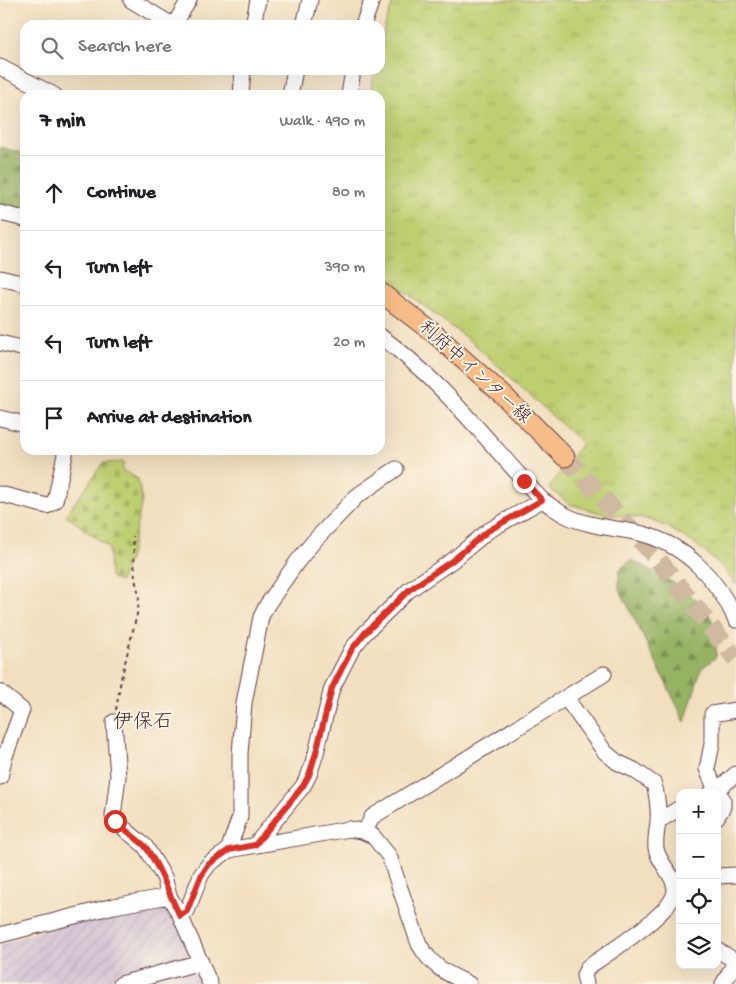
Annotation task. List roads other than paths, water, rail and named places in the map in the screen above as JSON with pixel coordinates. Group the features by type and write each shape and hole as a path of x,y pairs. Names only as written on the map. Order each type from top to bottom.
{"main road":[{"name":"利府中インター線","path":"385,296 436,335 487,381 564,457"}],"street":[{"path":"130,0 164,20"},
{"path":"176,20 189,0"},
{"path":"254,20 258,0"},
{"path":"305,20 310,0"},
{"path":"365,20 372,0"},
{"path":"0,67 44,90"},
{"path":"241,90 243,75"},
{"path":"291,90 294,75"},
{"path":"350,90 352,75"},
{"path":"0,213 20,218"},
{"path":"0,278 20,283"},
{"path":"385,340 397,348 430,379 542,500 564,515 577,520 645,535 665,542 679,550 705,571 717,585 736,620"},
{"path":"0,343 20,348"},
{"path":"0,418 20,423"},
{"path":"0,494 47,506 56,501 65,455"},
{"path":"229,850 240,817 240,754 244,703 261,617 297,562 314,541 357,496 396,469"},
{"path":"255,845 303,786 309,775 332,688 352,649 364,634 409,590 453,560 488,531 542,500"},
{"path":"365,832 372,817 604,674"},
{"path":"0,692 22,710 4,759 0,777"},
{"path":"566,698 606,752 617,762 634,770 654,784 658,820 655,839 657,852 674,883 675,892 661,912 641,930 588,968 584,975 586,984"},
{"path":"713,789 707,769 712,744 712,714 736,710"},
{"path":"114,722 118,776 113,816 115,821 145,846 164,876 169,896 180,916 210,984"},
{"path":"718,789 736,774"},
{"path":"721,798 726,812"},
{"path":"658,820 676,810"},
{"path":"180,916 187,911 201,876 209,864 229,850 349,829 365,832 373,836 390,856 419,944 426,956 442,977 469,984"},
{"path":"721,877 736,875"},
{"path":"0,935 114,906 169,896"},
{"path":"721,952 736,961 723,984"},
{"path":"121,984 201,962"}],"tunnel":[{"path":"565,457 656,557 736,659"}],"district":[{"name":"伊保石","path":"143,723"}]}
